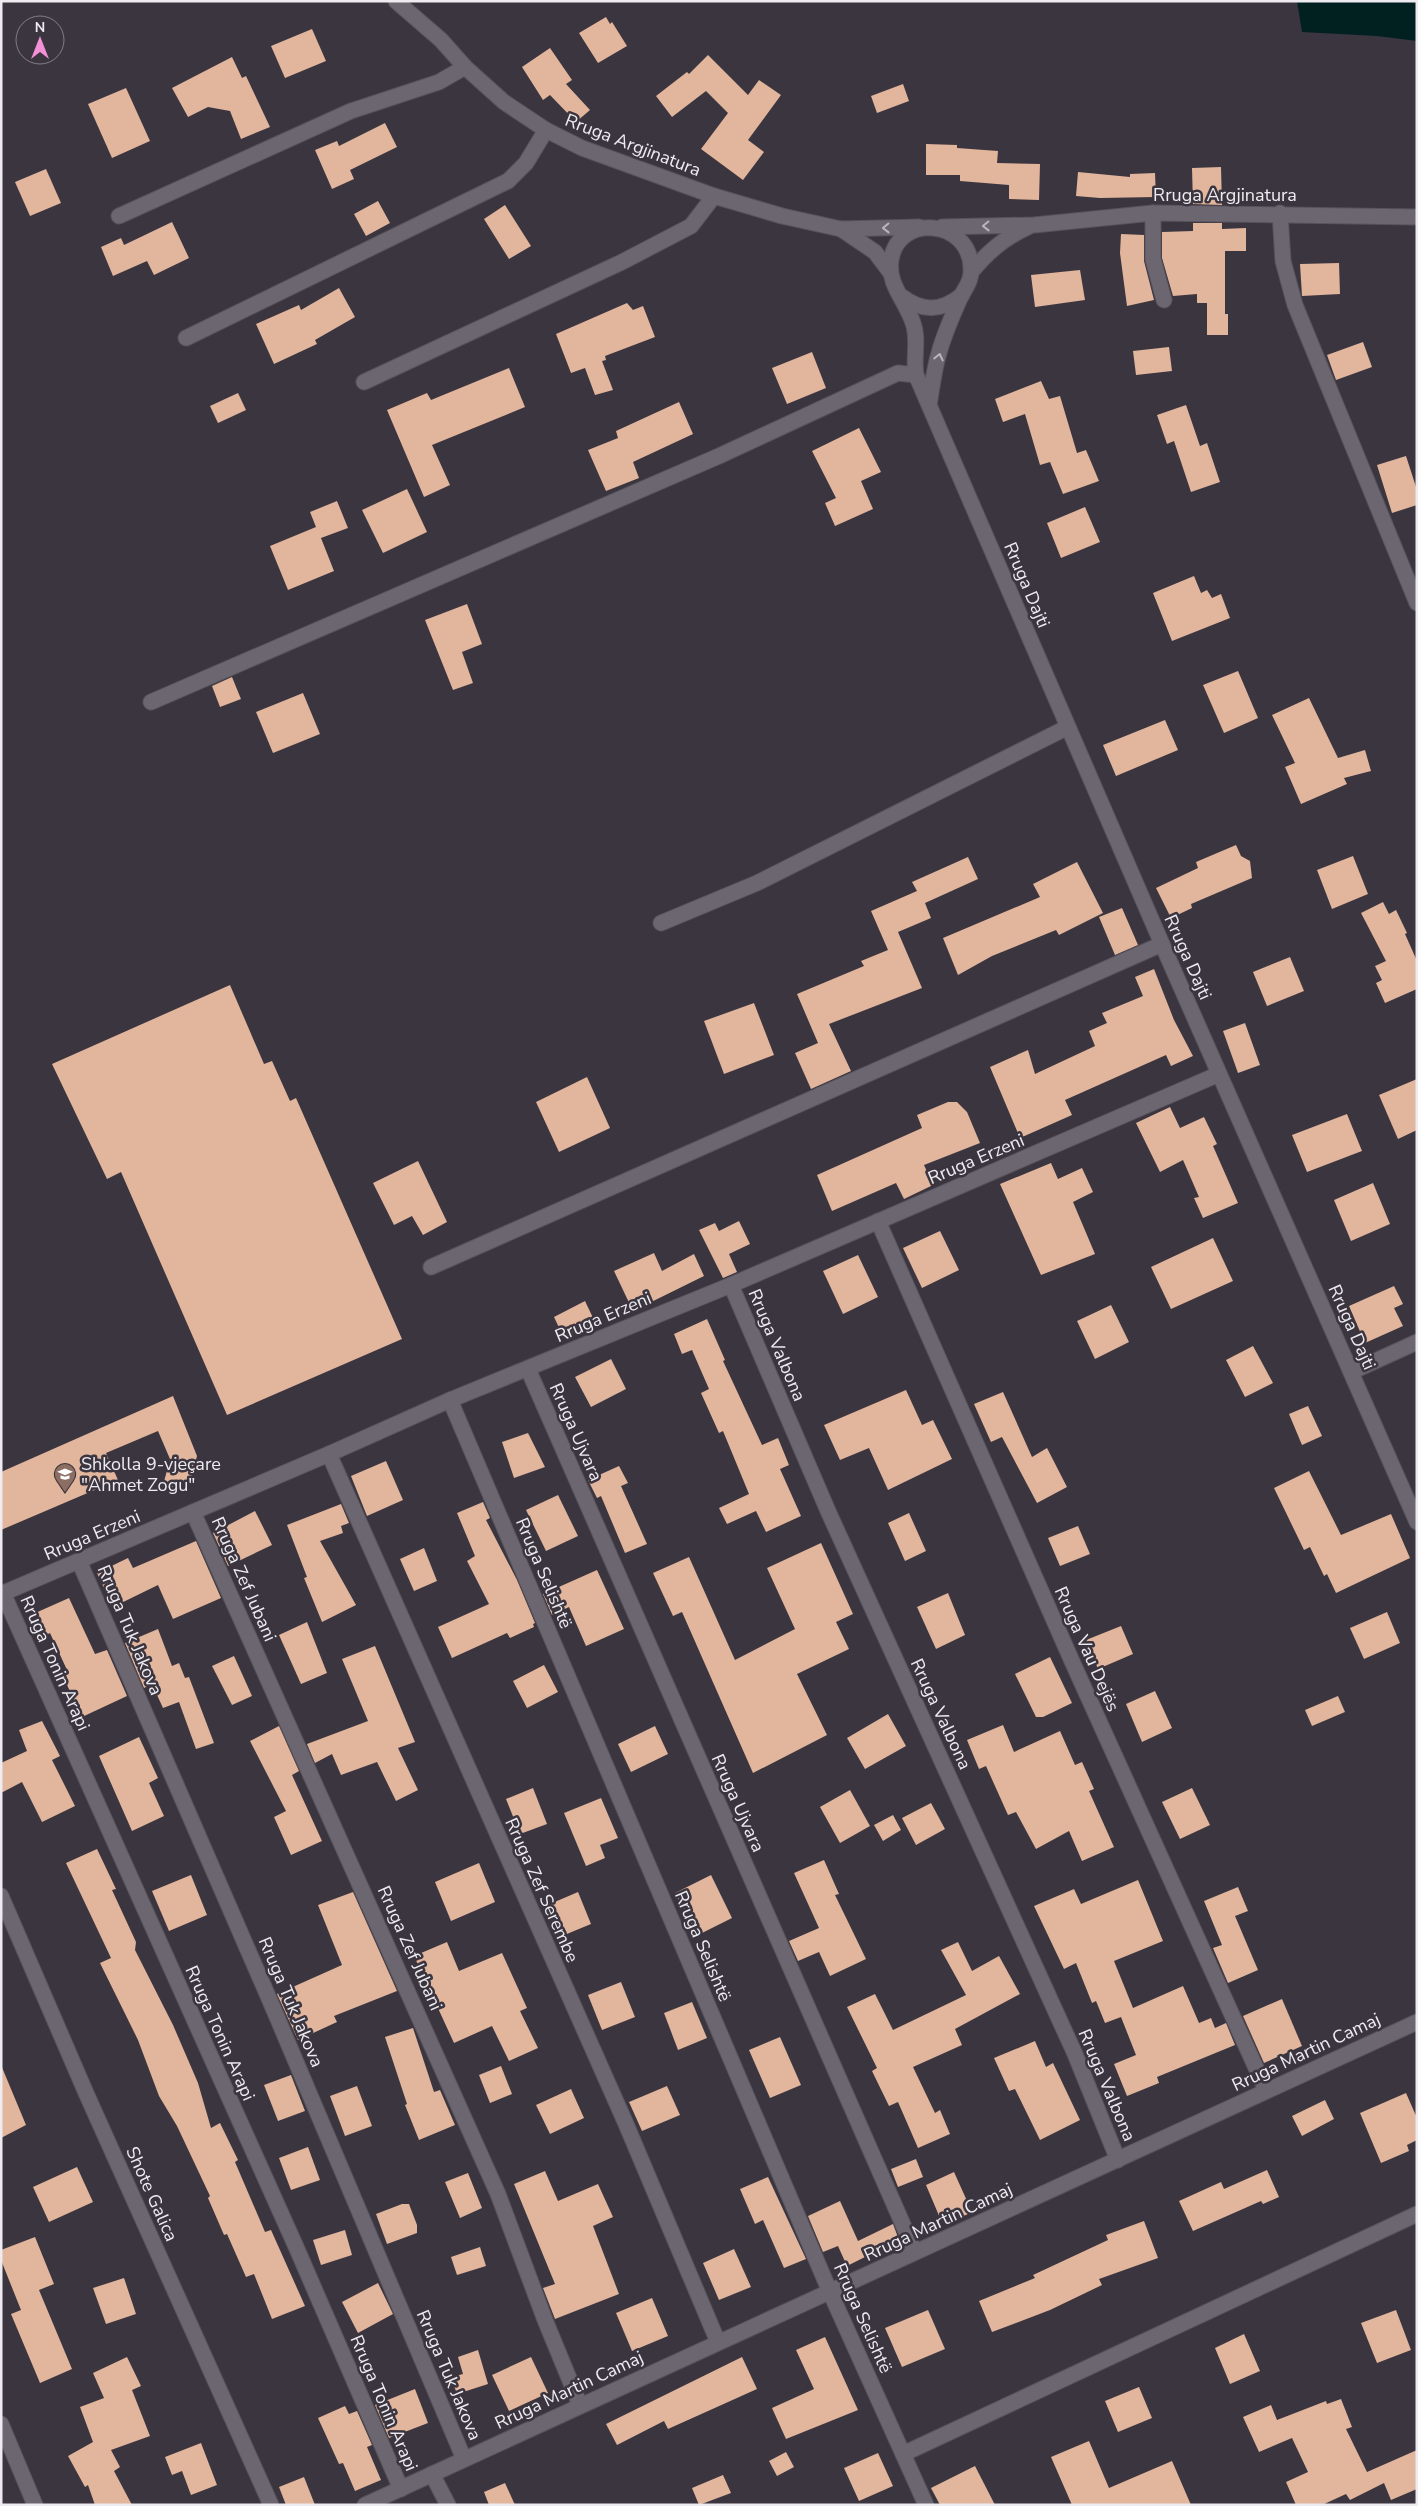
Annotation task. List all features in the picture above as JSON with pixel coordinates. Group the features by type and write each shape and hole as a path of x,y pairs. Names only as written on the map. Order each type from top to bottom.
{"street":[{"name":"Rruga Argjinatura","path":"396,1 441,40 466,68 504,102 546,130 599,155 714,196 782,216 841,229"},
{"path":"119,216 351,111 439,82 466,68"},
{"path":"186,338 508,181 526,163 546,130"},
{"path":"364,382 622,262 691,226 714,196"},
{"name":"Rruga Argjinatura","path":"1034,225 1154,213 1280,213 1364,218 1417,216"},
{"path":"1154,213 1153,259 1164,300"},
{"path":"1280,213 1283,261 1295,305 1417,603"},
{"path":"841,229 1034,225"},
{"path":"972,271 988,252 1005,238 1034,225"},
{"path":"151,702 719,456 898,373 916,375 913,360 916,343 914,324 901,296 893,285 890,272 891,258 901,240 918,229 931,227 944,229 956,236 965,245 970,257 972,271 969,284 962,295 939,352 929,405"},
{"path":"841,229 875,252 890,272"},
{"path":"901,296 912,305 932,309 951,304 962,295"},
{"name":"Rruga Dajti","path":"916,375 1162,944 1417,1522"},
{"path":"661,923 757,883 1068,727"},
{"path":"431,1267 1162,944"},
{"name":"Rruga Erzeni","path":"2,1593 329,1454 450,1400 731,1285 1219,1074"},
{"name":"Rruga Vau Dejës","path":"878,1221 1071,1659 1266,2090"},
{"name":"Rruga Valbona","path":"731,1285 848,1556 1075,2054 1118,2160"},
{"path":"1351,1372 1417,1342"},
{"name":"Rruga Ujvara","path":"528,1369 915,2252"},
{"name":"Rruga Selishtë","path":"450,1400 830,2292 926,2505"},
{"name":"Rruga Zef Serembe","path":"329,1454 626,2124 718,2342"},
{"name":"Rruga Zef Jubani","path":"193,1512 498,2194 545,2320 580,2405"},
{"name":"Rruga Tuk Jakova","path":"79,1561 274,2010 464,2459"},
{"name":"Rruga Tonin Arapi","path":"2,1593 297,2249 401,2488"},
{"name":"Shote Galica","path":"1,1896 86,2093 271,2505"},
{"name":"Rruga Martin Camaj","path":"365,2505 1417,2022"},
{"path":"903,2454 1417,2214"},
{"path":"1,2424 35,2505"},
{"path":"432,2474 448,2505"}],"shaded area":[{"path":"1297,1 1417,1 1417,41 1377,36 1302,32"}],"building":[{"path":"606,17 610,24 612,22 627,46 598,63 579,33"},
{"path":"312,29 326,61 285,78 271,46"},
{"path":"550,48 572,80 566,84 590,110 576,122 550,95 543,100 522,67"},
{"path":"708,55 748,95 759,80 781,95 748,140 764,152 743,180 701,149 728,113 706,91 672,117 656,96 687,72 689,74"},
{"path":"232,57 242,78 246,76 270,127 241,139 230,111 208,107 188,117 172,88"},
{"path":"903,84 909,101 877,113 871,96"},
{"path":"126,88 150,141 112,158 88,104"},
{"path":"385,123 397,147 350,170 354,179 332,189 315,150 337,141 339,146"},
{"path":"926,144 957,145 957,148 998,151 997,163 1040,164 1039,200 1009,199 1009,185 960,181 960,175 926,175"},
{"path":"1221,167 1222,205 1193,204 1192,168"},
{"path":"46,169 61,203 30,216 15,182"},
{"path":"1078,172 1130,177 1130,174 1155,173 1156,197 1100,198 1076,196"},
{"path":"378,201 390,223 366,236 354,214"},
{"path":"505,205 531,246 509,259 484,219"},
{"path":"172,222 189,258 154,275 147,261 113,276 101,247 121,238 124,245"},
{"path":"1193,223 1222,223 1222,229 1246,228 1246,251 1225,251 1225,314 1228,314 1228,335 1207,335 1207,303 1197,303 1197,294 1173,296 1162,258 1162,232 1193,231"},
{"path":"1121,234 1144,235 1144,261 1154,300 1127,306 1120,253"},
{"path":"1339,263 1340,294 1302,296 1300,264"},
{"path":"1080,270 1085,300 1035,307 1031,275"},
{"path":"339,288 355,317 315,340 317,344 274,364 256,324 299,305 301,310"},
{"path":"627,303 633,310 643,306 655,337 605,356 606,360 602,361 613,390 595,395 585,368 571,373 556,334"},
{"path":"1363,342 1372,367 1336,380 1327,355"},
{"path":"1169,347 1172,371 1136,375 1133,351"},
{"path":"812,352 826,388 787,404 772,368"},
{"path":"509,368 525,407 432,445 450,485 424,497 387,410 427,393 431,400"},
{"path":"1041,381 1049,399 1060,396 1077,453 1086,450 1099,481 1063,494 1050,462 1040,465 1025,414 1003,422 995,399"},
{"path":"238,393 246,410 218,423 210,406"},
{"path":"679,402 693,434 633,462 639,478 606,491 588,450 618,438 616,431"},
{"path":"1186,405 1200,446 1207,443 1220,482 1191,492 1174,441 1167,444 1157,415"},
{"path":"859,428 881,472 861,481 873,509 835,526 825,503 836,498 812,451"},
{"path":"1406,456 1417,490 1417,505 1392,513 1377,465"},
{"path":"407,489 427,532 383,553 362,510"},
{"path":"337,501 348,528 321,538 319,533 334,571 288,590 270,546 316,527 310,512"},
{"path":"1085,507 1100,542 1061,558 1047,523"},
{"path":"1194,576 1201,593 1207,590 1212,598 1221,594 1230,618 1172,641 1153,593"},
{"path":"467,604 482,644 462,652 473,683 453,690 425,620"},
{"path":"1238,671 1258,718 1224,733 1203,685"},
{"path":"232,677 241,699 220,707 212,686"},
{"path":"303,693 320,734 273,753 256,712"},
{"path":"1309,698 1338,758 1365,750 1371,771 1344,778 1347,784 1301,804 1285,767 1295,763 1272,715"},
{"path":"1165,720 1178,750 1116,776 1103,745"},
{"path":"1236,845 1241,856 1250,861 1252,878 1191,904 1192,908 1171,918 1156,888 1198,868 1196,862"},
{"path":"1353,856 1368,894 1332,909 1317,870"},
{"path":"968,857 978,879 925,903 931,918 898,932 922,988 829,1024 851,1071 811,1089 795,1053 818,1043 797,994 864,966 861,961 888,950 871,911 917,891 912,882"},
{"path":"1077,862 1103,913 1059,935 1056,930 992,956 958,975 943,938 1040,897 1033,884"},
{"path":"1383,902 1389,914 1396,910 1417,961 1417,989 1385,1003 1376,983 1382,980 1375,966 1386,961 1361,913"},
{"path":"1122,908 1138,945 1115,955 1099,917"},
{"path":"1290,957 1304,991 1267,1006 1253,972"},
{"path":"1154,969 1174,1020 1193,1056 1171,1066 1166,1055 1065,1100 1072,1115 1020,1138 990,1067 1028,1050 1035,1074 1095,1046 1089,1031 1107,1023 1102,1013 1143,996 1135,977"},
{"path":"230,985 264,1064 272,1061 290,1101 296,1098 402,1339 227,1415 121,1172 107,1179 52,1064"},
{"path":"754,1003 774,1055 724,1074 704,1021"},
{"path":"1245,1023 1260,1065 1238,1073 1223,1031"},
{"path":"587,1077 610,1128 559,1152 536,1102"},
{"path":"1417,1079 1417,1130 1398,1139 1379,1095"},
{"path":"948,1102 957,1102 967,1112 980,1143 924,1165 933,1185 904,1199 896,1183 832,1211 817,1175 922,1128 917,1115"},
{"path":"1170,1107 1180,1128 1204,1117 1217,1144 1213,1146 1238,1203 1203,1218 1194,1198 1199,1197 1183,1160 1160,1172 1136,1123"},
{"path":"1347,1114 1362,1151 1307,1172 1292,1135"},
{"path":"418,1161 447,1222 423,1235 412,1216 394,1225 373,1183"},
{"path":"1051,1163 1058,1179 1082,1168 1093,1192 1073,1202 1095,1254 1041,1275 1000,1184"},
{"path":"1373,1183 1390,1224 1351,1241 1334,1200"},
{"path":"739,1221 750,1244 729,1254 737,1272 723,1278 699,1230 715,1223 719,1231"},
{"path":"940,1231 959,1270 922,1288 903,1248"},
{"path":"1213,1238 1233,1281 1171,1309 1151,1267"},
{"path":"654,1253 662,1271 694,1254 704,1276 633,1311 614,1271"},
{"path":"858,1255 878,1297 843,1314 823,1271"},
{"path":"1394,1286 1403,1304 1394,1308 1403,1326 1365,1343 1349,1306"},
{"path":"585,1301 595,1322 564,1338 554,1317"},
{"path":"1111,1305 1129,1342 1095,1359 1077,1321"},
{"path":"707,1319 725,1360 723,1361 762,1445 778,1438 789,1465 780,1469 801,1516 766,1532 756,1511 727,1524 719,1508 749,1494 723,1431 719,1433 701,1393 709,1389 692,1350 682,1354 674,1334"},
{"path":"1253,1346 1273,1383 1245,1397 1226,1360"},
{"path":"611,1359 626,1389 591,1407 575,1377"},
{"path":"906,1390 922,1425 933,1420 952,1459 888,1490 869,1448 840,1460 824,1425"},
{"path":"1003,1392 1032,1457 1047,1448 1067,1487 1037,1503 1002,1437 991,1442 974,1404"},
{"path":"173,1396 197,1456 191,1480 161,1493 170,1459 158,1431 106,1453 118,1480 1,1530 1,1472"},
{"path":"1308,1406 1322,1436 1302,1445 1289,1414"},
{"path":"528,1433 545,1467 514,1478 502,1442"},
{"path":"386,1461 403,1500 367,1516 351,1476"},
{"path":"619,1466 628,1483 621,1486 647,1544 625,1553 601,1496 597,1498 588,1480"},
{"path":"1309,1471 1341,1535 1391,1514 1410,1558 1336,1593 1327,1574 1324,1576 1310,1547 1304,1550 1274,1488"},
{"path":"558,1495 578,1536 546,1551 526,1510"},
{"path":"483,1502 490,1518 486,1520 517,1580 535,1623 533,1624 534,1627 510,1638 507,1633 452,1658 438,1627 489,1604 467,1561 475,1556 457,1513"},
{"path":"341,1504 349,1523 341,1526 343,1533 320,1541 356,1605 322,1622 304,1578 307,1577 287,1525"},
{"path":"255,1511 272,1545 228,1566 213,1533"},
{"path":"909,1513 926,1551 905,1561 888,1523"},
{"path":"1078,1526 1090,1554 1060,1566 1048,1538"},
{"path":"196,1541 221,1598 173,1619 158,1585 113,1607 97,1573 128,1558 133,1568"},
{"path":"821,1543 853,1614 836,1622 849,1649 797,1674 827,1735 753,1773 682,1612 673,1616 653,1573 689,1557 735,1660 795,1629 767,1568"},
{"path":"424,1548 437,1581 414,1591 400,1559"},
{"path":"597,1570 624,1629 586,1646 569,1607 552,1615 543,1594"},
{"path":"948,1593 965,1635 936,1649 917,1607"},
{"path":"69,1598 95,1654 107,1650 127,1696 82,1717 61,1672 67,1670 50,1633 44,1636 33,1614"},
{"path":"1387,1612 1400,1643 1364,1659 1350,1628"},
{"path":"307,1622 327,1673 301,1684 279,1635"},
{"path":"1121,1626 1133,1654 1098,1669 1086,1640"},
{"path":"158,1629 172,1666 179,1663 185,1678 189,1677 214,1743 196,1749 179,1702 163,1708 152,1684 144,1688 125,1643"},
{"path":"375,1646 415,1742 398,1748 418,1790 396,1801 377,1762 341,1775 332,1754 315,1763 307,1744 368,1721 342,1659"},
{"path":"234,1656 252,1696 232,1705 212,1666"},
{"path":"1050,1657 1072,1703 1043,1717 1036,1717 1015,1674"},
{"path":"544,1665 558,1692 527,1708 513,1681"},
{"path":"1155,1691 1172,1728 1142,1742 1126,1704"},
{"path":"1338,1696 1345,1712 1312,1726 1305,1710"},
{"path":"888,1714 906,1746 865,1769 847,1738"},
{"path":"42,1721 60,1756 52,1760 75,1806 42,1822 22,1782 1,1793 1,1763 27,1751 19,1730"},
{"path":"1003,1725 1014,1752 1060,1731 1075,1765 1082,1762 1094,1789 1089,1791 1114,1847 1082,1861 1069,1831 1036,1849 1016,1812 1008,1815 986,1766 979,1769 967,1740"},
{"path":"279,1726 299,1771 292,1775 322,1841 291,1855 274,1817 286,1811 250,1741"},
{"path":"655,1726 668,1754 631,1772 618,1744"},
{"path":"139,1737 158,1778 149,1783 164,1816 132,1831 99,1756"},
{"path":"533,1788 547,1824 520,1834 506,1799"},
{"path":"1192,1788 1210,1825 1180,1839 1162,1802"},
{"path":"850,1790 870,1826 840,1843 820,1807"},
{"path":"601,1798 618,1838 600,1845 605,1858 586,1866 564,1813"},
{"path":"931,1803 945,1829 916,1845 902,1818"},
{"path":"893,1815 901,1830 883,1841 874,1825"},
{"path":"97,1849 116,1889 112,1890 136,1942 135,1950 173,2025 198,2083 211,2128 220,2123 238,2160 235,2162 265,2232 271,2230 305,2306 272,2319 254,2274 246,2277 227,2234 224,2235 208,2198 210,2196 177,2126 159,2096 138,2040 100,1963 111,1958 66,1863"},
{"path":"824,1860 839,1894 835,1895 866,1959 830,1976 819,1952 798,1961 789,1941 819,1928 794,1873"},
{"path":"479,1863 495,1902 451,1921 435,1882"},
{"path":"191,1875 207,1915 169,1931 152,1891"},
{"path":"711,1875 732,1918 696,1936 675,1893"},
{"path":"1138,1880 1163,1941 1114,1961 1133,2008 1183,1986 1199,2023 1211,2018 1215,2028 1226,2023 1235,2045 1157,2077 1159,2083 1127,2096 1114,2064 1136,2055 1121,2017 1105,2023 1096,2001 1092,2003 1076,1963 1064,1969 1034,1906 1074,1889 1081,1904"},
{"path":"1238,1887 1248,1911 1235,1916 1258,1970 1228,1983 1213,1948 1222,1945 1204,1901"},
{"path":"353,1892 397,1991 334,2016 337,2022 298,2040 277,1994 342,1965 318,1905"},
{"path":"578,1892 591,1924 562,1936 550,1904"},
{"path":"447,1942 459,1971 502,1953 527,2008 520,2011 538,2048 509,2061 492,2026 454,2043 414,1956"},
{"path":"958,1942 972,1971 999,1956 1020,1994 955,2029 962,2045 913,2067 935,2113 940,2110 950,2134 918,2148 898,2102 889,2106 872,2071 877,2068 847,2007 875,1994 893,2030 966,1995 941,1950"},
{"path":"621,1982 635,2017 602,2030 588,1995"},
{"path":"1282,1999 1302,2046 1264,2063 1243,2016"},
{"path":"692,2002 707,2038 678,2050 664,2013"},
{"path":"413,2028 434,2092 440,2090 455,2125 419,2140 405,2105 407,2104 385,2037"},
{"path":"780,2037 801,2085 770,2098 749,2050"},
{"path":"1035,2041 1046,2067 1053,2063 1080,2120 1040,2140 1015,2089 1009,2091 994,2058"},
{"path":"1,2065 26,2125 1,2138"},
{"path":"501,2066 512,2094 490,2103 479,2075"},
{"path":"291,2075 305,2111 278,2121 264,2085"},
{"path":"357,2086 372,2126 345,2136 330,2096"},
{"path":"667,2086 680,2115 642,2131 629,2102"},
{"path":"571,2089 584,2118 550,2134 536,2105"},
{"path":"1406,2093 1417,2118 1417,2140 1407,2145 1409,2151 1381,2163 1360,2113"},
{"path":"1325,2100 1334,2119 1302,2136 1292,2116"},
{"path":"308,2147 320,2180 291,2190 279,2158"},
{"path":"916,2159 923,2177 898,2187 891,2169"},
{"path":"77,2167 93,2202 49,2222 33,2187"},
{"path":"1267,2170 1279,2197 1263,2204 1261,2201 1193,2231 1179,2201 1221,2182 1224,2189"},
{"path":"545,2171 558,2201 598,2184 613,2217 593,2226 619,2294 555,2319 543,2288 555,2284 514,2184"},
{"path":"954,2172 972,2212 953,2221 949,2213 940,2218 926,2185"},
{"path":"468,2173 482,2208 460,2218 445,2182"},
{"path":"768,2177 806,2259 784,2268 763,2220 755,2224 740,2189"},
{"path":"840,2201 858,2241 893,2224 899,2240 847,2266 838,2246 823,2252 808,2216"},
{"path":"402,2204 409,2204 417,2225 417,2233 387,2244 376,2214"},
{"path":"1144,2221 1158,2258 1099,2279 1102,2285 1050,2310 992,2332 979,2301 1035,2278 1033,2275 1108,2240 1106,2235"},
{"path":"345,2230 352,2255 321,2265 313,2240"},
{"path":"35,2237 54,2284 39,2290 72,2369 40,2383 11,2314 21,2310 1,2260 1,2250"},
{"path":"480,2247 486,2266 457,2275 451,2257"},
{"path":"734,2249 751,2287 719,2300 703,2263"},
{"path":"124,2278 136,2314 106,2324 93,2288"},
{"path":"378,2283 393,2314 358,2333 342,2302"},
{"path":"652,2298 668,2336 632,2351 616,2313"},
{"path":"928,2310 945,2349 902,2367 885,2328"},
{"path":"1396,2310 1411,2350 1377,2363 1361,2323"},
{"path":"1244,2334 1260,2371 1230,2384 1215,2348"},
{"path":"825,2337 858,2410 786,2439 772,2408 814,2389 796,2350"},
{"path":"478,2350 488,2384 457,2394 451,2377 463,2374 458,2357"},
{"path":"127,2357 141,2386 132,2390 150,2436 111,2450 120,2467 114,2471 132,2505 95,2505 88,2485 85,2487 68,2456 93,2442 80,2407 104,2398 93,2373"},
{"path":"531,2357 548,2393 509,2411 492,2375"},
{"path":"742,2357 757,2389 668,2429 664,2421 617,2445 606,2424"},
{"path":"1139,2387 1152,2418 1118,2432 1105,2401"},
{"path":"415,2389 428,2423 389,2438 375,2405"},
{"path":"1341,2399 1352,2427 1346,2429 1367,2472 1417,2450 1417,2489 1391,2500 1384,2483 1350,2500 1346,2494 1322,2505 1296,2505 1286,2482 1308,2472 1292,2438 1259,2452 1243,2417 1271,2405 1277,2420 1326,2401 1327,2404"},
{"path":"345,2406 349,2414 357,2411 372,2445 367,2447 381,2480 355,2491 343,2463 339,2464 318,2418"},
{"path":"1089,2441 1109,2488 1172,2461 1191,2505 1072,2505 1051,2457"},
{"path":"201,2443 217,2485 191,2495 182,2471 172,2475 165,2457"},
{"path":"786,2452 794,2467 777,2476 769,2461"},
{"path":"878,2453 893,2486 859,2501 844,2468"},
{"path":"975,2466 995,2505 940,2505 931,2488"},
{"path":"723,2475 731,2493 699,2505 692,2488"},
{"path":"304,2477 315,2505 286,2505 279,2487"},
{"path":"505,2483 515,2505 489,2505 484,2492"}],"place":[{"name":"Shkolla 9-vjeçare \"Ahmet Zogu\"","path":"65,1493"}]}
